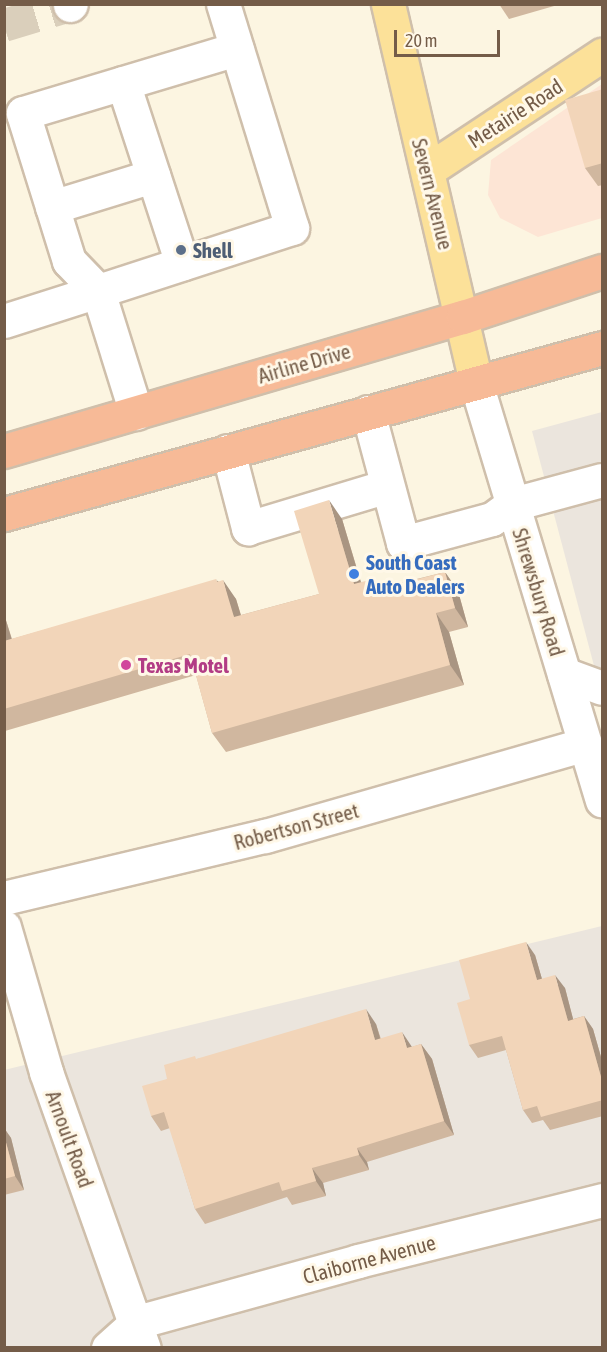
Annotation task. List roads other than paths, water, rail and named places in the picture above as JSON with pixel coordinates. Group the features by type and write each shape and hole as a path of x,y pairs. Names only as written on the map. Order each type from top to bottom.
{"highway":[{"name":"Airline Drive","path":"4,451 463,317 603,271"},
{"path":"4,514 603,348"}],"main road":[{"name":"Severn Avenue","path":"388,4 463,317 476,383"},
{"name":"Metairie Road","path":"428,170 603,55"}],"street":[{"path":"4,321 292,228 223,4"},
{"path":"136,413 98,291 69,261 23,113 237,49"},
{"path":"123,83 182,264"},
{"path":"52,207 153,176"},
{"name":"Shrewsbury Road","path":"476,383 603,800"},
{"path":"368,412 403,543 492,519 513,504 603,480"},
{"path":"228,451 248,528 387,486"},
{"path":"564,674 603,688"},
{"name":"Robertson Street","path":"4,898 265,836 585,744"},
{"name":"Arnoult Road","path":"4,927 46,1072 140,1334"},
{"name":"Claiborne Avenue","path":"140,1334 358,1261 603,1200"},
{"path":"108,1347 140,1334"}],"tunnel":[{"path":"4,25 70,5"}],"place":[{"name":"Shell","path":"181,250"},
{"name":"South Coast Auto Dealers","path":"354,574"},
{"name":"Texas Motel","path":"126,665"}]}
